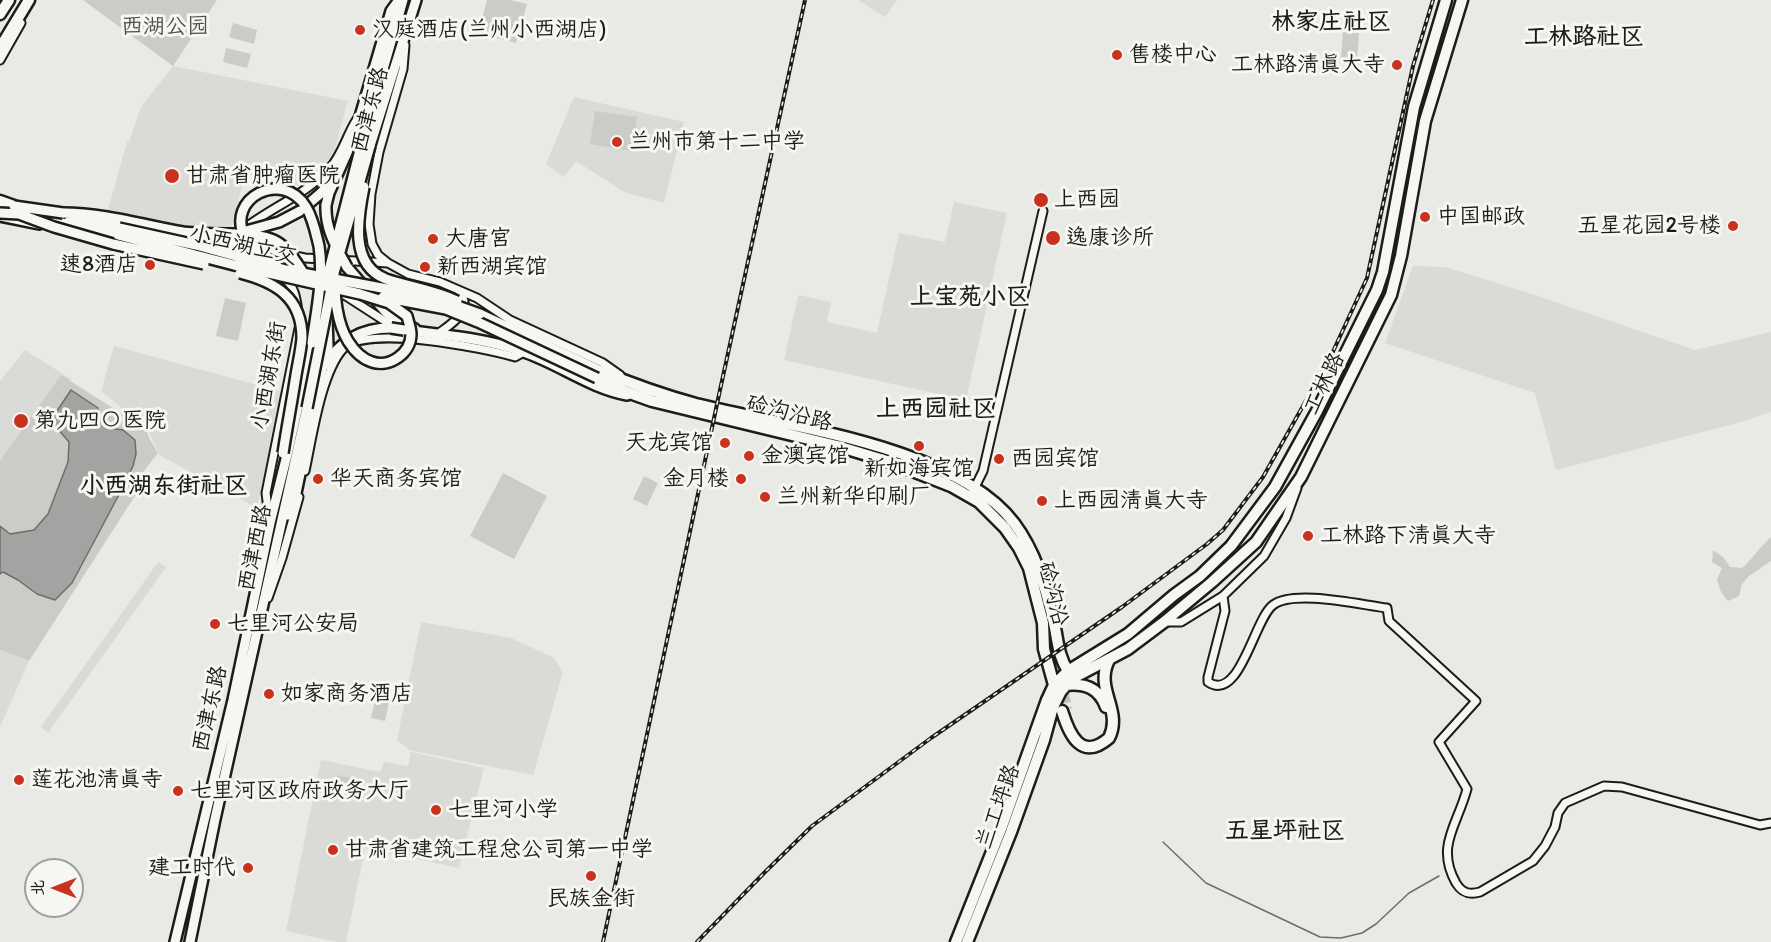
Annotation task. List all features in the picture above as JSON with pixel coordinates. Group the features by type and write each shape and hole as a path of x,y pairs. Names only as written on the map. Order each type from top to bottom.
{"highway":[{"path":"0,14 9,0"},
{"path":"0,37 21,0"},
{"path":"0,48 31,0"},
{"name":"工林路","path":"1054,685 1068,670 1128,634 1200,576 1230,546 1275,487 1317,411 1377,290 1383,272 1412,114 1446,0"},
{"name":"工林路","path":"1066,685 1073,678 1109,660 1164,622 1256,542 1301,477 1391,295 1401,256 1425,121 1461,0"},
{"path":"0,201 16,210"},
{"name":"硷沟沿路","path":"599,374 694,403 802,426 869,444 922,463 972,492"},
{"name":"硷沟沿路","path":"599,374 644,399 856,451 972,492"},
{"name":"硷沟沿","path":"972,492 1000,507 1028,543 1042,583 1055,654 1068,670"},
{"name":"硷沟沿","path":"972,492 1019,548 1029,568 1043,622 1044,649 1054,685"},
{"path":"1043,622 1057,664 1048,664"},
{"path":"1066,685 1087,686 1102,698 1108,711 1107,730 1098,740 1083,741 1077,738 1064,710 1068,728 1074,740 1081,745 1096,746 1109,738 1113,722 1103,680 1104,670 1109,660"},
{"name":"兰工坪路","path":"956,942 1054,685"},
{"name":"兰工坪路","path":"967,942 1011,832 1044,740 1053,707 1066,685"}],"main road":[{"path":"397,0 391,11 354,137 326,205 328,229 347,267 386,312 393,318 422,332"},
{"name":"西津东路","path":"366,144 404,0"},
{"name":"西津东路","path":"366,144 387,92 416,0"},
{"path":"387,92 367,170 360,213 359,242 362,256 369,267 384,279 446,296 599,374"},
{"path":"285,454 337,235 366,144"},
{"name":"西津西路","path":"190,942 307,408 334,273 366,144"},
{"path":"235,234 279,222 300,211 321,194 340,168"},
{"path":"281,271 251,247 241,227 243,213 249,201 260,191 273,188 287,191 298,197 306,207 319,247 320,283 312,343"},
{"path":"0,213 16,210 132,221 185,232 260,235 282,244 320,300 327,317 328,347 296,493 278,538"},
{"path":"16,210 54,227"},
{"name":"小西湖立交","path":"16,210 196,245 281,271 435,298 480,314"},
{"name":"小西湖立交","path":"16,210 360,294"},
{"path":"0,213 113,244 260,278 278,287 291,300 298,312 302,338 285,454"},
{"path":"334,273 340,323 350,343 368,361 384,363 392,361 407,349 411,334 407,316 389,303 360,294"},
{"path":"360,294 406,300 447,309 599,374"},
{"path":"320,377 339,346 352,336 364,330 391,328 487,341 524,352 607,391 644,399"},
{"name":"西津东路","path":"176,942 233,700 285,454"}],"street":[{"path":"0,60 31,0"},
{"name":"西津东路","path":"388,263 378,255 372,244 369,224 371,194 379,152 403,69 406,32"},
{"path":"221,241 278,208 314,183 331,167 360,114"},
{"path":"0,201 198,242 221,241 305,258 388,263 408,273 458,289 477,298 510,320 603,363 634,385"},
{"path":"972,492 982,471 1043,212"},
{"path":"0,213 281,271 346,296 415,339"},
{"path":"247,225 240,249 249,265"},
{"path":"218,258 221,241"},
{"name":"小西湖东街","path":"270,523 266,493 299,329 296,295 281,271"},
{"path":"439,333 459,319 464,304 463,296 458,289"},
{"path":"263,607 274,584 291,530 321,400 329,375 345,346 360,340 415,339 462,344 515,357 524,352"},
{"path":"320,377 321,400"},
{"path":"1164,622 1181,622 1223,596 1264,556 1286,518 1301,477"},
{"path":"1223,596 1225,610 1208,677 1211,685 1224,685 1235,677 1264,617 1273,604 1295,598 1319,597 1342,603 1388,608 1389,621 1476,701 1439,742 1467,789 1449,835 1446,851 1456,882 1466,893 1480,892 1533,861 1545,846 1555,827 1558,813 1565,802 1604,786 1622,787 1760,825 1771,823"}],"shaded area":[{"path":"858,0 897,0 885,17"},
{"path":"173,66 348,101 332,159 308,182 300,186 245,174 231,229 195,228 108,210 127,142 129,142 141,107"},
{"name":"兰州市第十二中学","path":"574,97 684,122 664,203 624,192 576,161 564,177 546,164"},
{"path":"954,202 1007,213 966,400 784,360 798,295 831,302 827,322 877,333 899,233 945,242"},
{"path":"1413,266 1445,267 1695,350 1771,332 1771,412 1741,422 1556,470 1535,393 1385,343"},
{"path":"114,346 283,392 257,508 159,455 148,429 101,391"},
{"name":"第九四〇医院","path":"25,350 71,379 14,461 0,475 0,381"},
{"path":"71,390 98,408 97,416 109,428 123,430 135,440 136,454 122,489 72,583 55,600 37,594 3,572 0,574 0,526 10,534 34,530 48,514 68,462 69,442 57,428 49,429 49,423"},
{"path":"158,562 166,567 48,733 41,727"},
{"path":"421,622 511,638 554,658 563,672 533,775 409,750 397,740"},
{"path":"0,650 29,661 0,727"},
{"name":"甘肃省建筑工程总公司第一中学","path":"411,752 484,768 459,868 365,848 346,942 286,931 321,760 380,772 384,762 408,766"}],"green space":[{"name":"西湖公园","path":"83,0 217,0 173,66"},
{"path":"487,0 510,0 527,4 516,43 478,33"},
{"path":"233,23 257,30 254,44 229,37"},
{"path":"1343,32 1359,33 1357,60 1341,59"},
{"path":"226,48 251,54 247,68 223,62"},
{"path":"595,111 637,117 632,151 590,144"},
{"path":"225,298 246,303 238,341 216,336"},
{"path":"61,375 146,429 158,453 137,480 140,488 29,661 0,650 0,461"},
{"path":"503,473 547,496 514,559 470,536"},
{"path":"644,476 658,483 647,506 633,499"},
{"path":"1771,537 1771,561 1749,576 1742,584 1739,596 1728,601 1721,592 1717,579 1722,568 1712,562 1713,550 1723,557 1730,567 1742,568"},
{"path":"377,693 390,696 385,721 371,718"},
{"path":"337,775 362,780 360,794 335,789"}],"waterway":[{"path":"1163,842 1206,883 1320,937 1341,938 1362,933 1376,924 1409,893 1439,876"}],"tunnel":[{"path":"1055,649 1067,709"}],"railway":[{"path":"603,942 805,0"},
{"path":"697,942 812,826 931,738 1122,607 1223,530 1263,477 1330,358 1367,278 1413,66 1433,0"}],"place":[{"name":"汉庭酒店(兰州小西湖店)","path":"360,30"},
{"name":"售楼中心","path":"1117,55"},
{"name":"工林路清真大寺","path":"1397,65"},
{"name":"兰州市第十二中学","path":"617,142"},
{"name":"甘肃省肿瘤医院","path":"172,176"},
{"name":"上西园","path":"1041,200"},
{"name":"中国邮政","path":"1425,217"},
{"name":"五星花园2号楼","path":"1733,226"},
{"name":"逸康诊所","path":"1053,238"},
{"name":"大唐宫","path":"433,239"},
{"name":"速8酒店","path":"150,265"},
{"name":"新西湖宾馆","path":"425,267"},
{"name":"第九四〇医院","path":"21,421"},
{"name":"天龙宾馆","path":"725,443"},
{"name":"新如海宾馆","path":"919,446"},
{"name":"金澳宾馆","path":"749,456"},
{"name":"西园宾馆","path":"999,459"},
{"name":"华天商务宾馆","path":"318,479"},
{"name":"金月楼","path":"741,479"},
{"name":"兰州新华印刷厂","path":"765,497"},
{"name":"上西园清真大寺","path":"1042,501"},
{"name":"工林路下清真大寺","path":"1308,536"},
{"name":"七里河公安局","path":"215,624"},
{"name":"如家商务酒店","path":"269,694"},
{"name":"莲花池清真寺","path":"19,780"},
{"name":"七里河区政府政务大厅","path":"178,791"},
{"name":"七里河小学","path":"436,810"},
{"name":"甘肃省建筑工程总公司第一中学","path":"333,850"},
{"name":"建工时代","path":"248,868"},
{"name":"民族金街","path":"591,876"}],"district":[{"name":"林家庄社区","path":"1331,23"},
{"name":"工林路社区","path":"1584,38"},
{"name":"上宝苑小区","path":"970,298"},
{"name":"上西园社区","path":"936,410"},
{"name":"小西湖东街社区","path":"164,487"},
{"name":"五星坪社区","path":"1285,832"}]}
